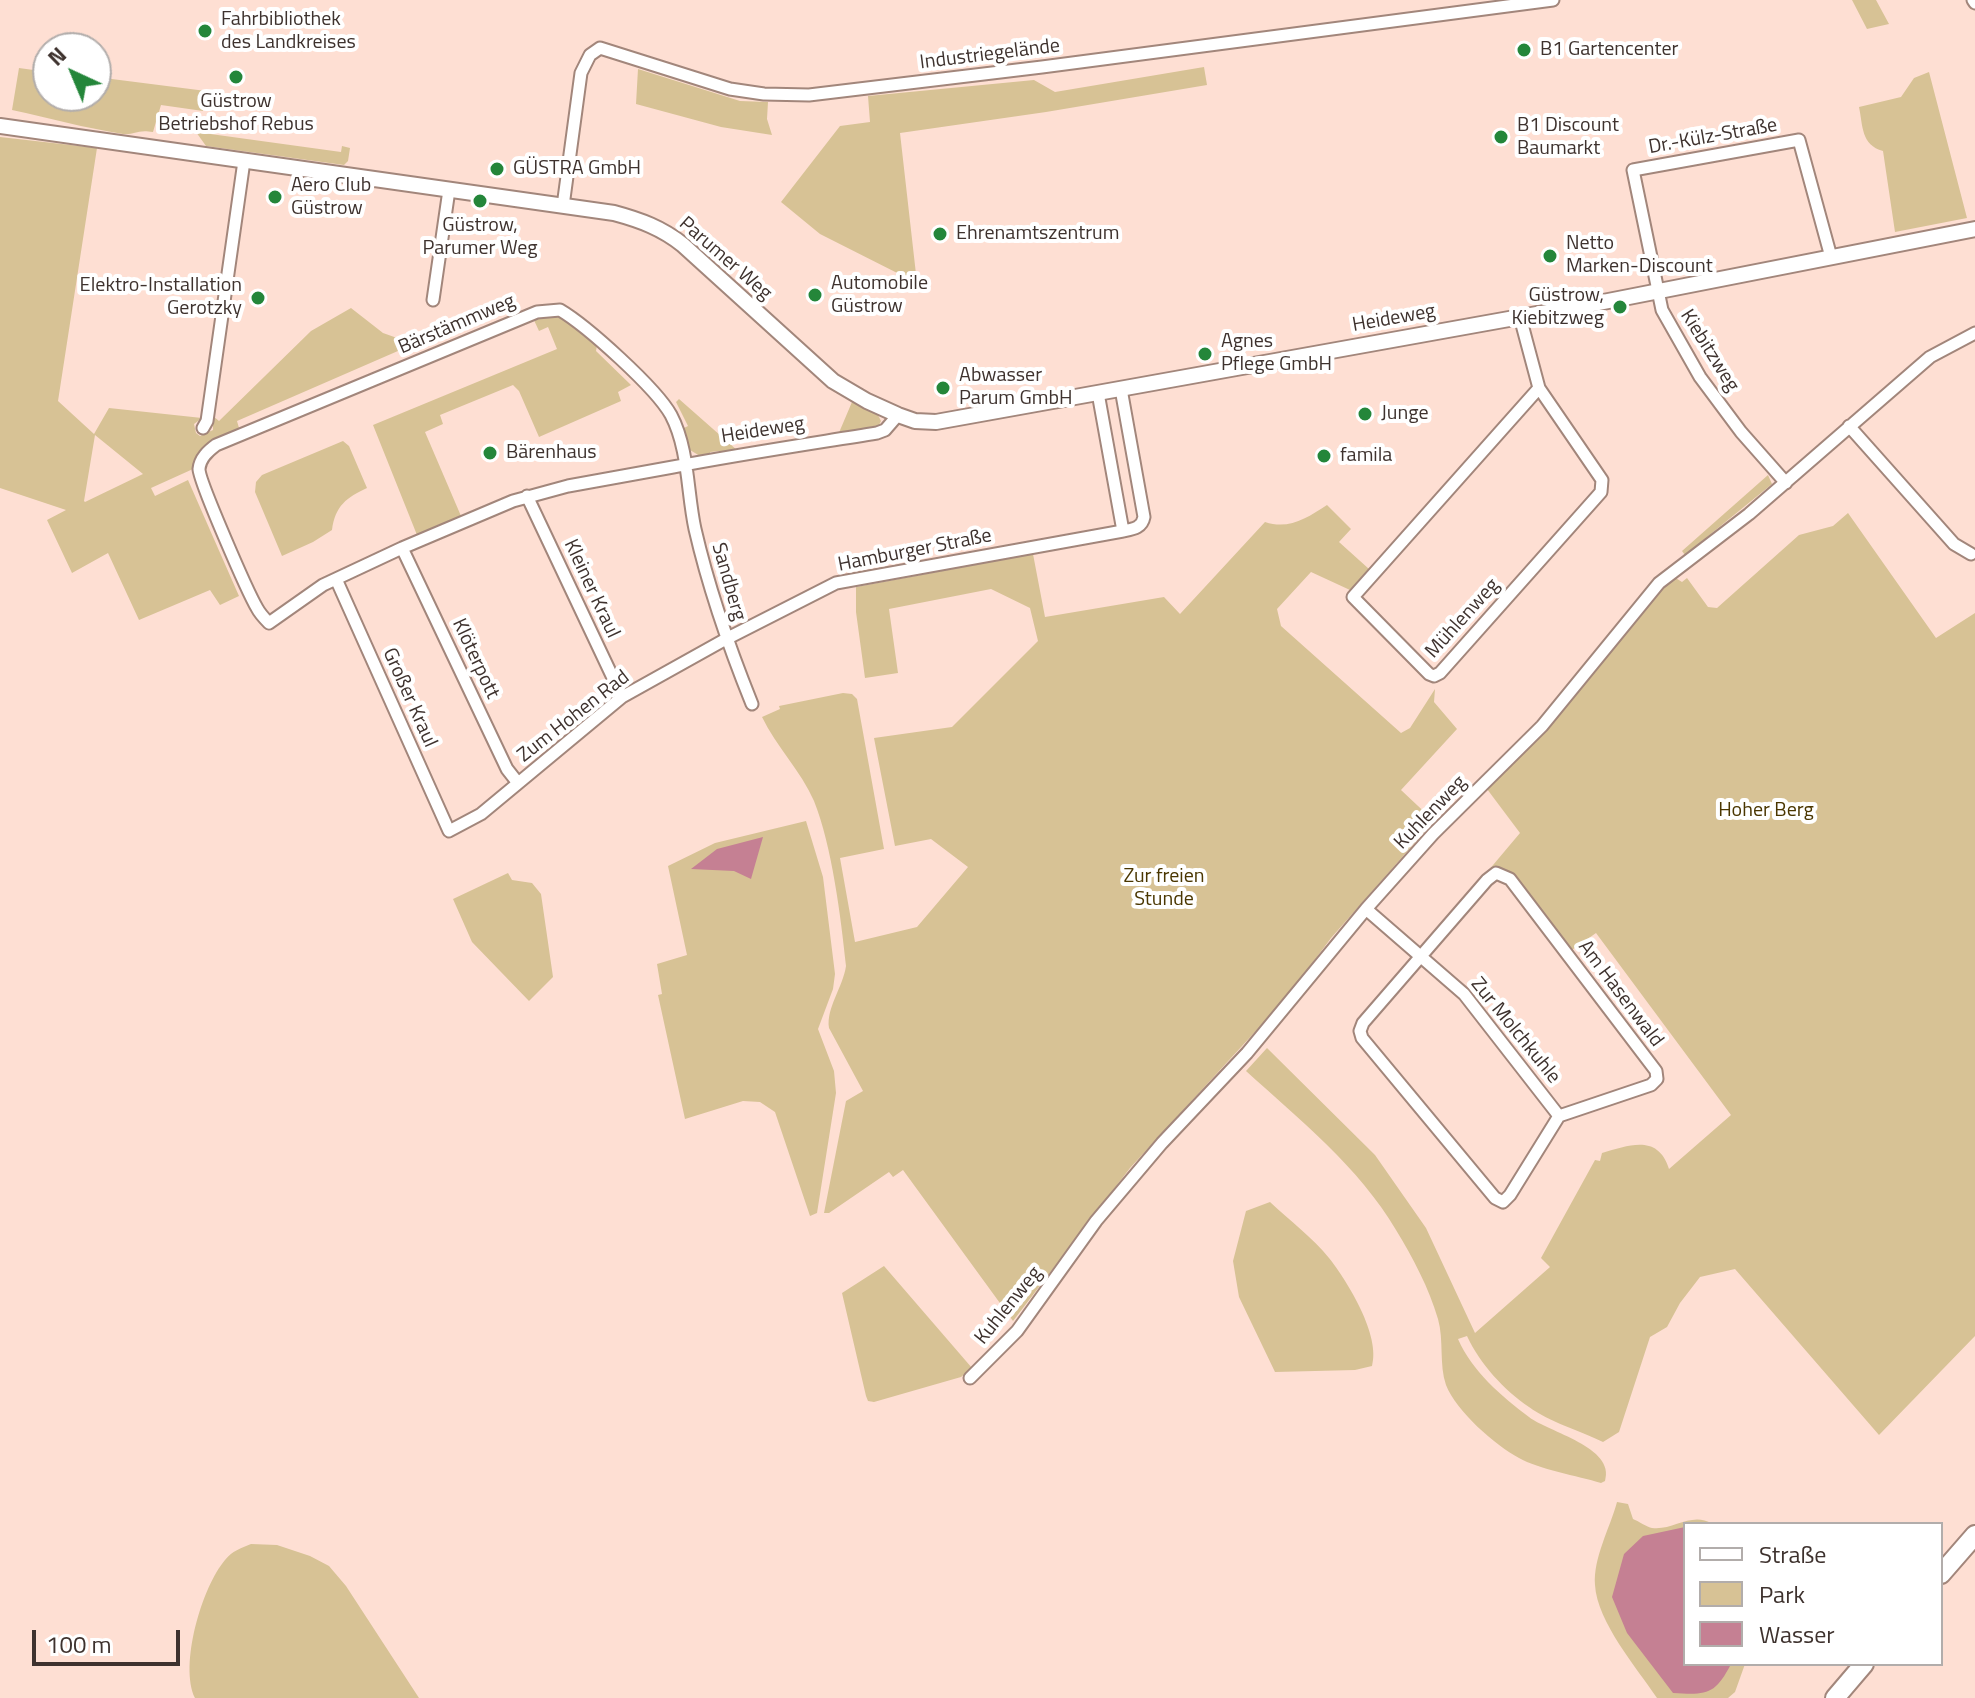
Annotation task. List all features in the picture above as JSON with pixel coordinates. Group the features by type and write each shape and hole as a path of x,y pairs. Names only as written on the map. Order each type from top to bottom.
{"main road":[{"path":"1943,1572 1975,1535"},
{"path":"1835,1698 1862,1666"}],"street":[{"name":"Industriegelände","path":"563,206 581,73 590,55 600,48 730,89 764,94 809,95 1056,66 1553,0"},
{"name":"Parumer Weg","path":"0,126 614,213 662,230 683,245 833,381 898,415"},
{"name":"Dr.-Külz-Straße","path":"1633,170 1799,140 1831,257"},
{"path":"203,428 207,421 244,161"},
{"name":"Kiebitzweg","path":"1633,170 1662,310 1700,377 1741,432 1786,483"},
{"path":"433,300 449,190"},
{"name":"Heideweg","path":"684,465 877,433 885,430 898,415 915,421 936,422 1520,317 1975,229"},
{"name":"Bärstämmweg","path":"560,310 653,390 672,418 684,465 527,496 336,579 307,594 269,623 255,606 199,468 207,452 216,445 537,312 560,310"},
{"name":"Mühlenweg","path":"1520,317 1539,388 1602,480 1601,492 1440,673 1434,676 1353,597 1539,388"},
{"name":"Kuhlenweg","path":"970,1378 1017,1331 1096,1221 1162,1143 1247,1053 1366,909 1433,834 1542,726 1659,583 1715,542 1786,483 1930,357 1975,333"},
{"path":"1098,393 1123,531 1137,528 1144,517 1121,389"},
{"path":"1849,426 1954,544 1971,554"},
{"name":"Sandberg","path":"684,465 699,547 726,639 752,704"},
{"name":"Kleiner Kraul","path":"527,496 622,697"},
{"name":"Hamburger Straße","path":"726,639 836,583 1123,531"},
{"name":"Klöterpott","path":"402,548 507,769 518,783"},
{"name":"Großer Kraul","path":"336,579 449,831"},
{"name":"Zum Hohen Rad","path":"449,831 481,814 622,697 726,639"},
{"name":"Am Hasenwald","path":"1496,873 1510,879 1656,1071 1657,1079 1651,1085 1559,1116 1510,1195 1503,1202 1495,1198 1362,1038 1360,1031 1363,1023 1422,957 1487,880 1496,873"},
{"name":"Zur Molchkuhle","path":"1366,909 1464,994 1559,1116"}],"green space":[{"path":"1852,0 1876,0 1889,24 1867,29"},
{"path":"1204,67 1207,85 900,133 917,283 820,234 781,202 840,126 870,122 868,96 1034,80 1055,92"},
{"path":"19,68 32,70 32,112 112,112 112,79 206,91 203,111 161,105 153,132 127,134 12,110"},
{"path":"638,69 740,101 768,102 767,119 772,135 721,127 636,104"},
{"path":"1929,72 1967,218 1895,232 1883,151 1867,139 1859,107 1901,97 1914,78"},
{"path":"196,132 341,152 342,146 350,148 348,161 344,165 206,146"},
{"path":"0,137 97,148 58,401 94,434 109,408 202,418 194,424 196,433 200,436 213,430 213,416 219,421 311,331 351,308 383,333 414,344 237,421 239,428 205,447 193,469 151,488 155,496 188,480 239,596 220,605 210,590 139,620 108,553 72,573 47,520 66,510 0,488","holes":["95,435 143,474 85,502 84,501"]},
{"path":"546,315 568,321 580,330 597,345 596,351 631,385 618,392 621,401 539,437 519,391 513,385 440,415 443,424 425,432 461,516 417,535 373,425 557,349 548,327 539,331 533,318"},
{"path":"679,399 738,451 710,452 710,455 700,456 690,450 684,428 688,426 676,402"},
{"path":"852,402 878,415 881,421 878,427 838,435"},
{"path":"343,441 349,446 367,488 343,503 332,530 282,556 255,492 256,482 262,475"},
{"path":"1768,475 1772,484 1685,555 1682,551"},
{"name":"Zur freien Stunde","path":"1327,505 1351,529 1339,542 1369,569 1350,590 1311,572 1277,609 1281,626 1401,733 1410,728 1435,689 1434,702 1457,729 1401,790 1434,821 1331,938 1287,997 1130,1168 1013,1321 903,1170 893,1177 889,1172 829,1213 824,1213 846,1101 863,1091 829,1028 830,1013 846,966 826,839 809,790 762,717 780,709 779,706 843,693 852,694 857,699 884,849 840,858 855,942 917,927 968,867 931,839 895,846 874,738 952,727 1038,641 1030,608 991,589 889,609 898,673 865,678 856,612 856,587 1033,554 1045,617 1164,597 1180,614 1265,522 1290,524"},
{"name":"Hoher Berg","path":"1848,513 1936,638 1975,613 1975,1336 1879,1435 1735,1269 1700,1277 1667,1327 1650,1337 1619,1432 1603,1442 1555,1422 1529,1407 1494,1376 1467,1336 1458,1339 1479,1372 1508,1400 1538,1423 1591,1450 1606,1469 1605,1481 1601,1483 1537,1466 1509,1452 1488,1436 1451,1395 1444,1377 1440,1327 1425,1285 1396,1230 1365,1185 1327,1145 1246,1071 1267,1048 1375,1155 1426,1228 1475,1333 1550,1267 1541,1258 1595,1160 1600,1161 1602,1153 1633,1145 1650,1146 1664,1158 1669,1169 1731,1115 1596,933 1569,952 1512,876 1504,870 1488,871 1520,833 1487,789 1544,731 1646,604 1674,577 1682,582 1687,578 1708,607 1717,608 1799,535 1833,526"},
{"path":"806,821 823,877 835,974 833,989 818,1029 834,1071 836,1093 817,1213 810,1216 775,1112 760,1102 743,1101 685,1119 658,995 662,994 657,964 687,955 668,866 715,843"},
{"path":"508,873 512,880 532,883 541,894 553,977 529,1001 472,942 453,899"},
{"path":"1270,1202 1308,1236 1337,1268 1367,1325 1374,1354 1372,1366 1355,1370 1275,1372 1239,1297 1233,1261 1246,1211"},
{"path":"884,1266 972,1368 961,1377 874,1402 868,1401 866,1396 842,1293"},
{"path":"1617,1502 1628,1504 1633,1519 1652,1528 1683,1522 1683,1666 1744,1666 1735,1692 1728,1698 1657,1698 1629,1659 1603,1614 1595,1585 1599,1554"},
{"path":"251,1544 277,1545 329,1566 346,1586 419,1698 195,1698 191,1684 191,1647 201,1607 216,1572 225,1560"}],"water":[{"path":"763,837 751,879 734,871 691,869 717,849"},
{"path":"1683,1527 1683,1666 1730,1666 1720,1682 1709,1691 1673,1693 1627,1633 1612,1597 1624,1554 1643,1536"}],"place":[{"name":"Fahrbibliothek des Landkreises","path":"205,31"},
{"name":"B1 Gartencenter","path":"1524,50"},
{"name":"Güstrow Betriebshof Rebus","path":"236,77"},
{"name":"B1 Discount Baumarkt","path":"1501,137"},
{"name":"GÜSTRA GmbH","path":"497,169"},
{"name":"Aero Club Güstrow","path":"275,197"},
{"name":"Güstrow, Parumer Weg","path":"480,201"},
{"name":"Ehrenamtszentrum","path":"940,234"},
{"name":"Netto Marken-Discount","path":"1550,256"},
{"name":"Automobile Güstrow","path":"815,295"},
{"name":"Elektro-Installation Gerotzky","path":"258,298"},
{"name":"Güstrow, Kiebitzweg","path":"1620,307"},
{"name":"Agnes Pflege GmbH","path":"1205,354"},
{"name":"Abwasser Parum GmbH","path":"943,388"},
{"name":"Junge","path":"1365,414"},
{"name":"Bärenhaus","path":"490,453"},
{"name":"famila","path":"1324,456"}]}
